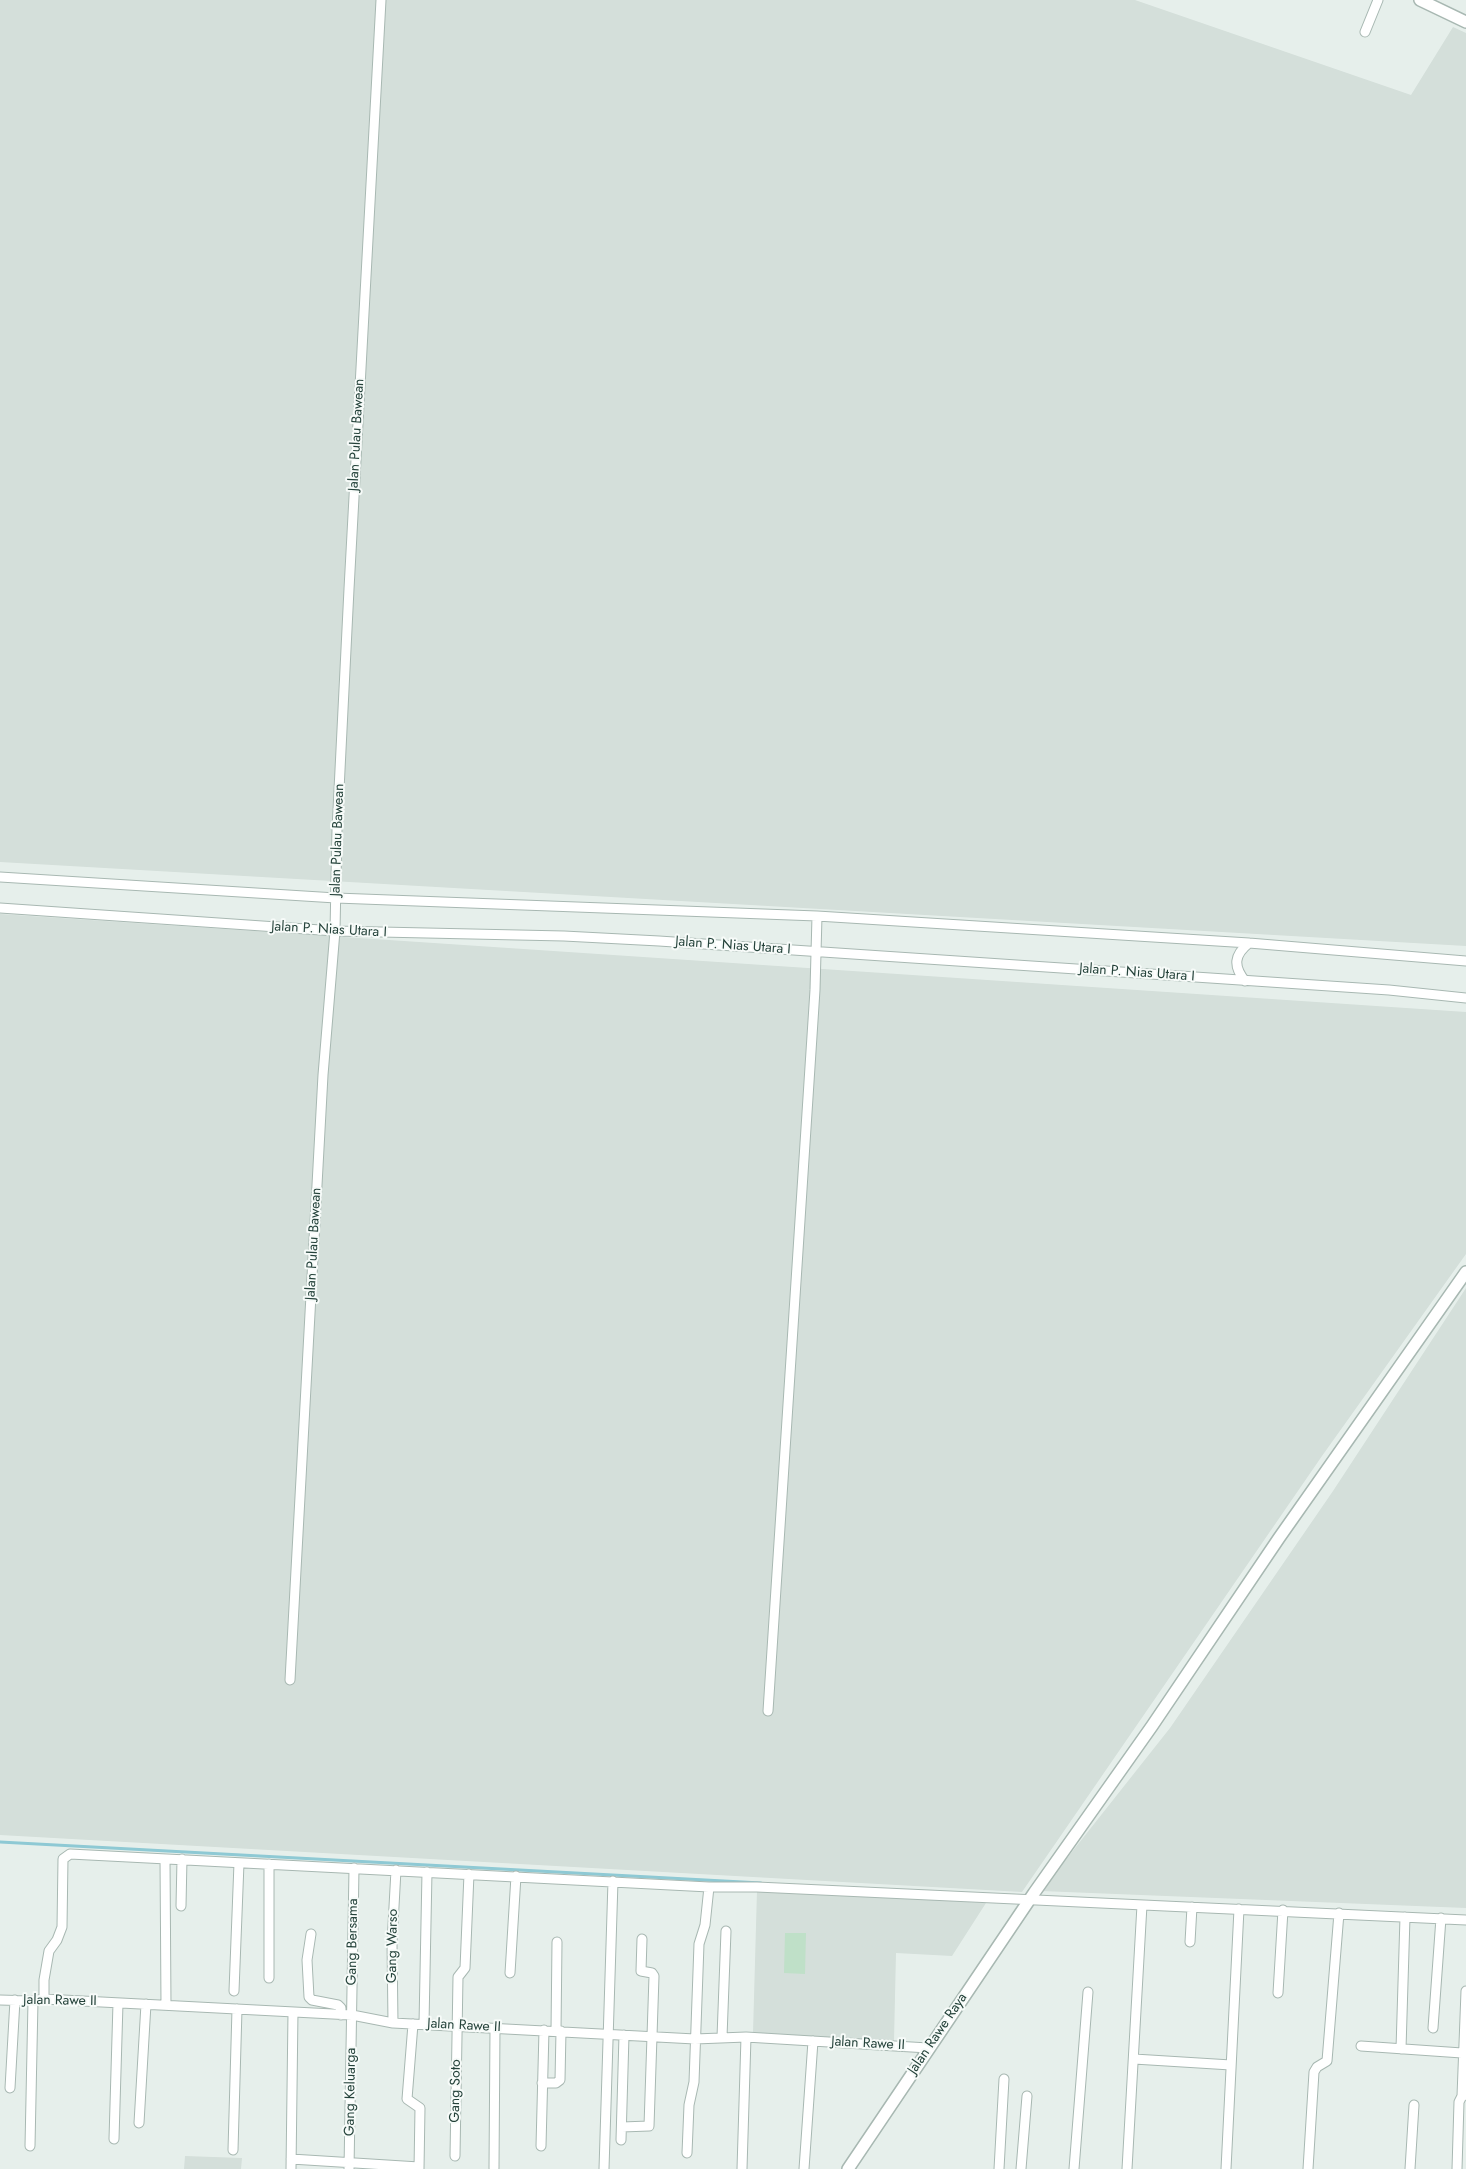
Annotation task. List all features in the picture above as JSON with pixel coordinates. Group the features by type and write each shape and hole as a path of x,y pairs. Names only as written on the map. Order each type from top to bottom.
{"street":[{"name":"Jalan Pulau Bawean","path":"290,1680 323,1075 335,931 337,830 348,599 380,0"},
{"path":"1365,32 1378,0"},
{"path":"1420,0 1465,19"},
{"path":"0,877 336,898 817,916 1250,943 1466,961"},
{"name":"Jalan P. Nias Utara I","path":"0,908 335,931 564,936 816,951 1389,990 1466,998"},
{"path":"768,1712 815,990 817,916"},
{"path":"1245,981 1238,972 1236,962 1240,950 1250,943"},
{"name":"Jalan Rawe Raya","path":"848,2169 1035,1892 1152,1726 1279,1538 1466,1272"},
{"path":"44,1999 44,1980 49,1952 57,1940 62,1927 63,1858 70,1854 709,1887 1035,1892 1142,1905 1283,1910 1466,1920"},
{"path":"165,1859 166,2005"},
{"path":"181,1906 182,1859"},
{"path":"234,1990 239,1863"},
{"path":"269,1864 269,1978"},
{"name":"Gang Bersama","path":"352,2015 354,1868"},
{"name":"Gang Warso","path":"393,2023 392,1943 396,1870"},
{"path":"424,2024 427,1872"},
{"name":"Gang Soto","path":"455,2156 458,1977 465,1968 468,1874"},
{"path":"510,1973 516,1876"},
{"path":"604,2169 613,1881"},
{"path":"687,2153 689,2105 694,2082 699,1944 705,1925 709,1887"},
{"path":"1127,2169 1142,1905"},
{"path":"1190,1942 1192,1907"},
{"path":"1226,2169 1239,1909"},
{"path":"1278,1993 1283,1910"},
{"path":"1308,2169 1314,2072 1317,2067 1327,2061 1339,1913"},
{"path":"1401,2049 1405,1917"},
{"path":"1433,2028 1441,1918"},
{"path":"722,2037 726,1931"},
{"path":"311,1934 307,1960 309,1997 312,2000 338,2005 341,2008 341,2015"},
{"path":"622,2127 649,2126 654,1976 641,1971 642,1939"},
{"path":"542,2082 556,2083 560,2080 556,1942"},
{"path":"1457,2169 1459,2102 1464,2096 1462,2053 1466,1991"},
{"path":"1074,2169 1088,1992"},
{"name":"Jalan Rawe II","path":"0,2000 33,2001 44,1999 166,2005 352,2015 393,2023 695,2038 746,2037 928,2048"},
{"path":"10,2088 15,2000"},
{"path":"30,2146 33,2001"},
{"path":"114,2139 118,2003"},
{"path":"139,2123 146,2004"},
{"path":"233,2150 237,2009"},
{"path":"291,2169 293,2012"},
{"name":"Gang Keluarga","path":"349,2166 352,2015"},
{"path":"291,2159 349,2166 419,2168 420,2108 407,2099 413,2024"},
{"path":"494,2168 495,2028"},
{"path":"541,2146 544,2030"},
{"path":"621,2140 624,2034"},
{"path":"742,2169 746,2037"},
{"path":"804,2169 813,2041"},
{"path":"1361,2046 1462,2053"},
{"path":"1134,2059 1231,2065"},
{"path":"999,2169 1004,2079"},
{"path":"1021,2169 1027,2096"},
{"path":"1410,2169 1414,2106"}],"shaded area":[{"path":"0,0 1135,0 1411,95 1453,27 1466,33 1466,946 0,862"},
{"path":"0,914 1466,1012 1466,1254 1322,1456 1022,1892 0,1835"},
{"path":"1466,1288 1466,1908 1041,1891 1170,1728 1333,1491"},
{"path":"757,1890 986,1903 952,1956 896,1953 894,2041 753,2033"},
{"path":"185,2156 242,2158 241,2169 184,2169"}],"green space":[{"path":"785,1933 806,1933 805,1974 784,1973"}],"waterway":[{"path":"0,1842 761,1883"}]}
